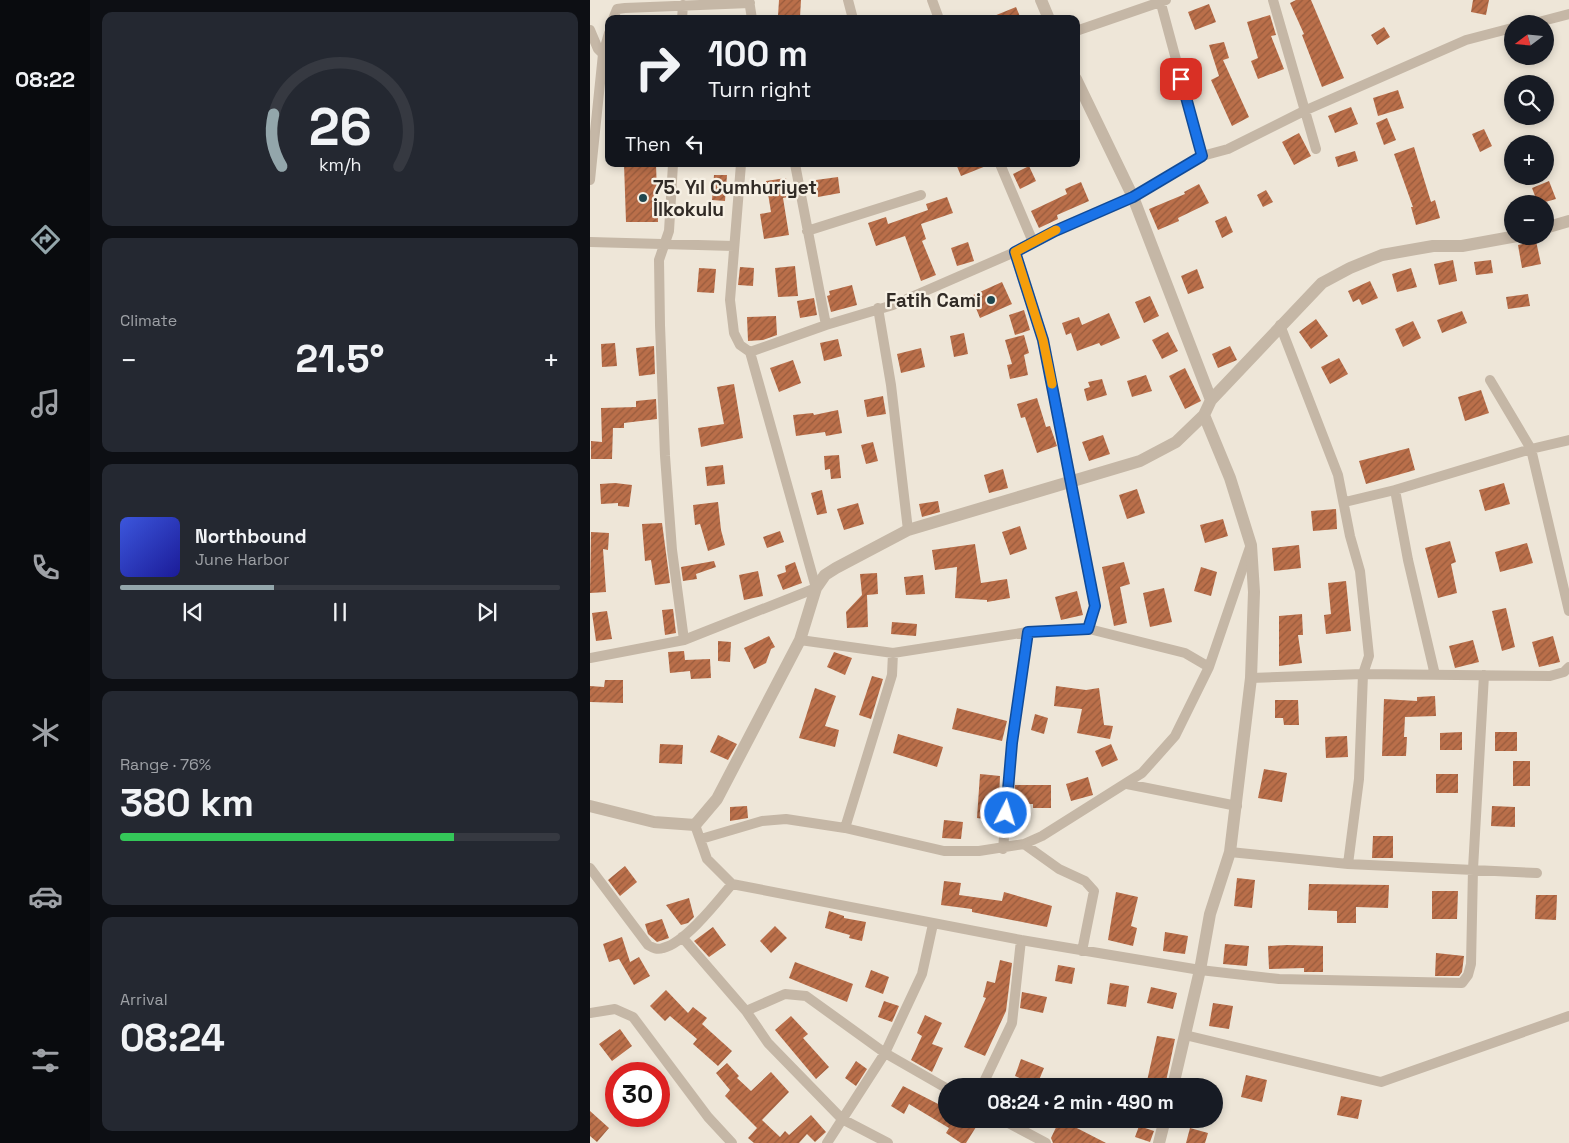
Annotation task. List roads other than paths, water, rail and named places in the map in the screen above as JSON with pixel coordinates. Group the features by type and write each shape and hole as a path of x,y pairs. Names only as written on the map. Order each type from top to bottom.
{"street":[{"path":"848,0 852,15"},
{"path":"932,0 938,15"},
{"path":"1041,0 1047,15"},
{"path":"1273,0 1316,150"},
{"path":"1080,30 1162,1 1202,156"},
{"path":"614,9 749,2 751,15"},
{"path":"682,15 683,5"},
{"path":"1554,18 1569,14"},
{"path":"590,30 598,49 603,54"},
{"path":"750,352 826,325 893,305 1015,252 1133,197 1202,156 1228,149 1304,111 1466,40 1504,30"},
{"path":"590,180 590,163 605,47"},
{"path":"1080,87 1133,197 1210,400"},
{"path":"673,167 669,231 659,260 665,456 672,550 684,640"},
{"path":"741,167 730,300 734,333 740,345 750,352 816,588"},
{"path":"796,167 826,325"},
{"path":"1001,167 1033,242"},
{"path":"807,231 921,195"},
{"path":"1554,225 1569,221"},
{"path":"696,825 717,799 800,640 816,588 825,575 908,530 1070,484 1140,461 1176,442 1204,415 1210,400 1322,283 1350,268 1382,256 1433,246 1462,246 1504,238"},
{"path":"590,242 734,246"},
{"path":"1015,252 1043,340 1062,431 1070,484 1095,606 1088,629"},
{"path":"878,308 891,385 908,530"},
{"path":"1280,325 1338,475 1345,502 1350,536 1360,571 1369,656 1363,674 1360,779 1348,864"},
{"path":"1490,380 1531,448 1569,610"},
{"path":"1175,1078 1200,970 1210,914 1230,852 1251,678 1254,592 1251,544 1230,478 1204,415"},
{"path":"1345,502 1395,490 1531,448 1569,440"},
{"path":"1395,490 1408,560 1435,674"},
{"path":"701,839 762,821 786,819 845,828 944,851 1003,849 1024,844 1042,836 1142,773 1175,736 1209,667 1251,544"},
{"path":"590,658 684,640 816,588"},
{"path":"800,640 893,653 1028,632 1088,629 1186,653 1209,667"},
{"path":"1003,849 1012,743 1028,632"},
{"path":"845,828 892,675 893,653"},
{"path":"1251,678 1363,674 1550,676 1564,672 1569,667"},
{"path":"696,825 707,859 732,884 819,899 933,924 1200,970 1279,979 1462,983 1468,975 1471,964 1473,869 1484,674"},
{"path":"1127,784 1237,806"},
{"path":"590,806 654,822 696,825"},
{"path":"1024,844 1059,869 1085,880 1094,891 1082,951"},
{"path":"1230,852 1348,864 1537,873"},
{"path":"590,868 648,945 656,949 665,948 682,937 732,884"},
{"path":"827,1143 885,1053 922,974 933,924"},
{"path":"682,937 746,1011 768,1043 842,1119 888,1143"},
{"path":"986,1078 1012,1023 1021,940"},
{"path":"746,1011 785,994 806,996 885,1053 938,1083"},
{"path":"590,1013 615,1009 633,1017 708,1117 732,1143"},
{"path":"1185,1035 1381,1082 1569,1016"},
{"path":"1018,1128 1046,1143"},
{"path":"1159,1143 1163,1128"}],"place":[{"name":"75. Yıl Cumhuriyet İlkokulu","path":"643,198"},
{"name":"Fatih Cami","path":"991,300"}]}
